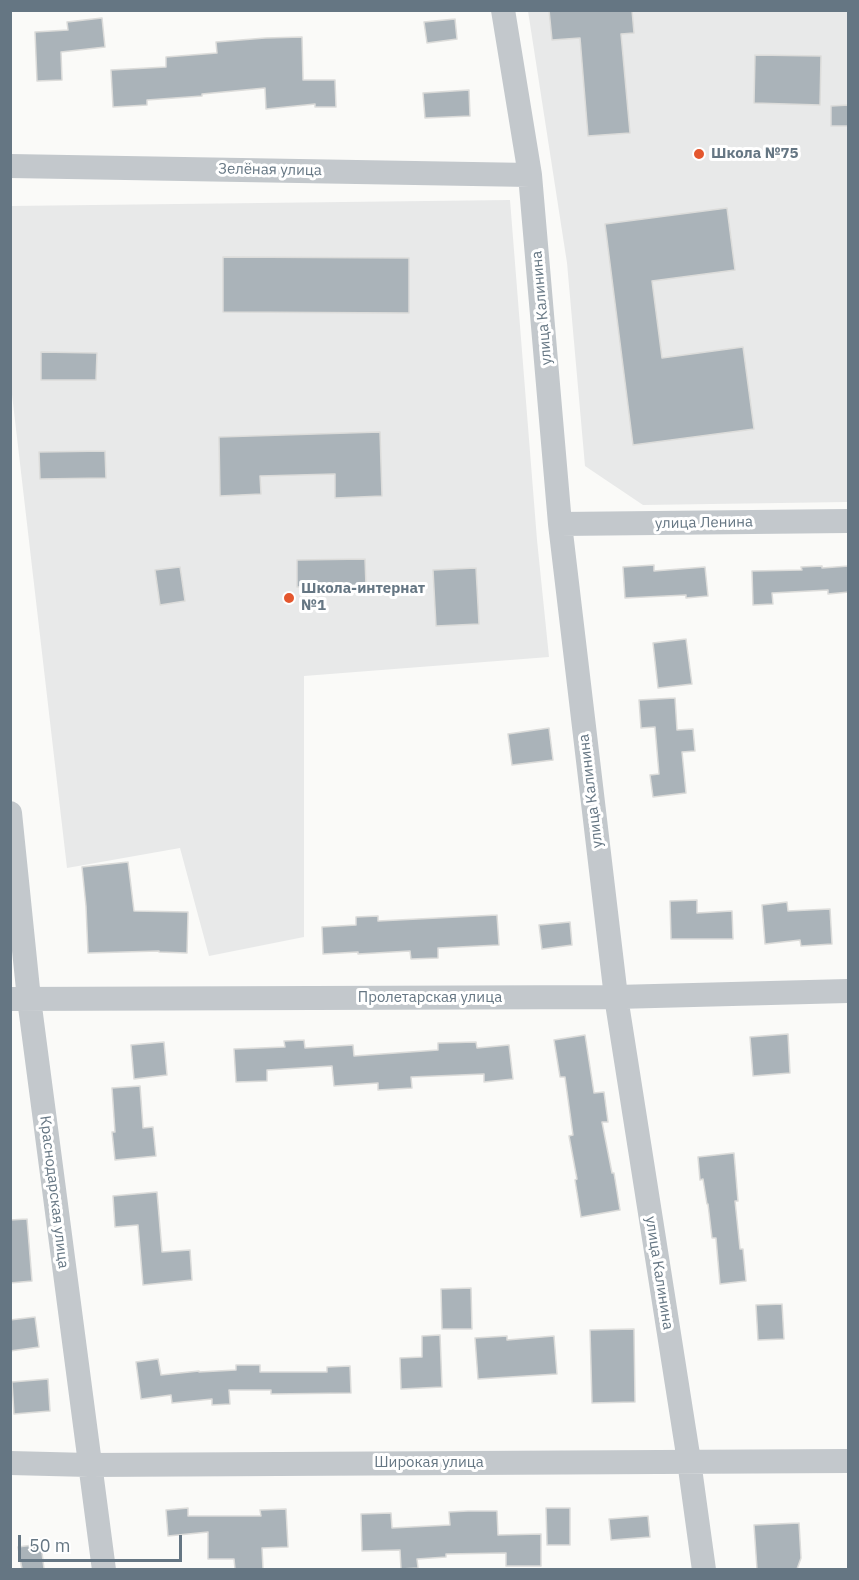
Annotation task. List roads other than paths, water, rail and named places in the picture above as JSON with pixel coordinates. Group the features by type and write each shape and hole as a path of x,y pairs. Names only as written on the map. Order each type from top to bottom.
{"street":[{"name":"улица Калинина","path":"503,10 530,174 560,524 616,997 704,1569"},
{"name":"Зелёная улица","path":"10,166 530,174"},
{"name":"улица Ленина","path":"560,524 849,521"},
{"name":"Краснодарская улица","path":"10,813 20,999 104,1569"},
{"name":"Пролетарская улица","path":"20,999 616,997 849,992"},
{"name":"Широкая улица","path":"10,1463 89,1465 849,1461"}],"place":[{"name":"Школа №75","path":"699,154"},
{"name":"Школа-интернат №1","path":"289,598"}]}
